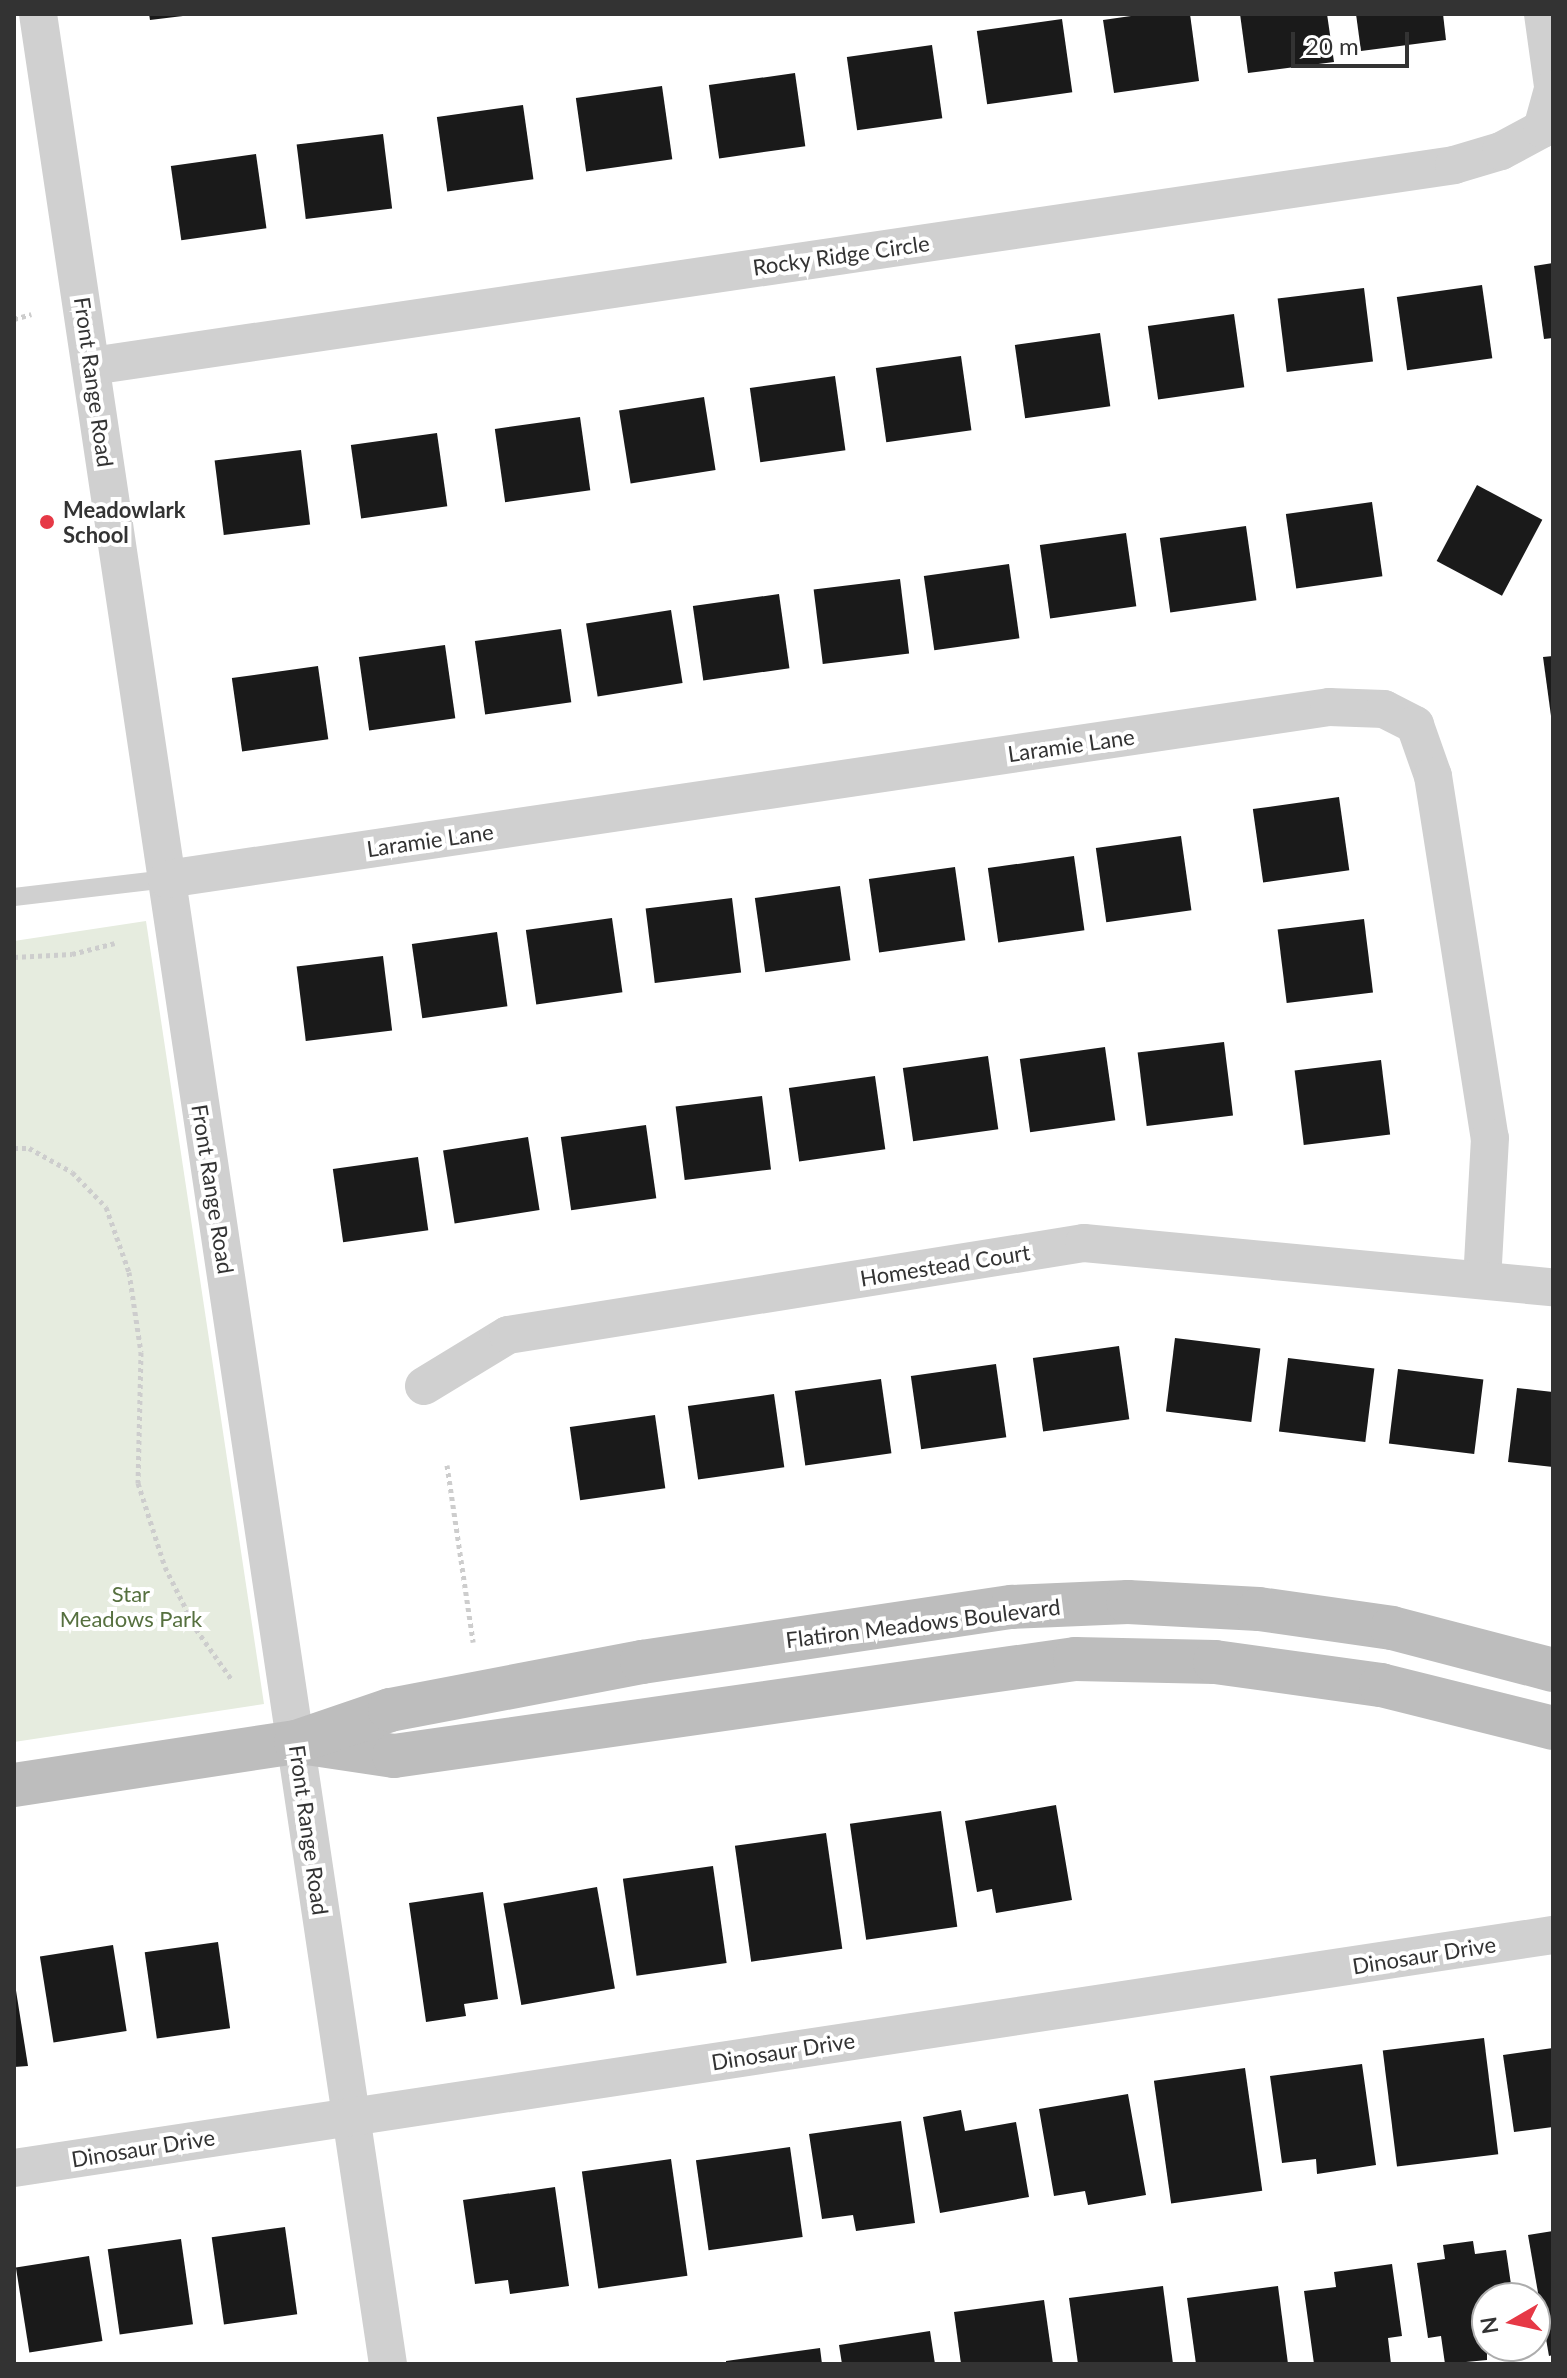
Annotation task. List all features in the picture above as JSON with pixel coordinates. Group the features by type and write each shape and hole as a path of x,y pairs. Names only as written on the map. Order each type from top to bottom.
{"street":[{"name":"Front Range Road","path":"38,14 388,2364"},
{"name":"Rocky Ridge Circle","path":"92,366 1454,165 1501,151 1542,129 1553,88 1543,14"},
{"name":"Laramie Lane","path":"167,879 1314,709 1384,709 1415,725 1433,776 1490,1138 1482,1280"},
{"name":"Homestead Court","path":"424,1386 508,1335 1084,1243 1553,1287"},
{"name":"Flatiron Meadows Boulevard","path":"14,1785 296,1742 390,1710 612,1668 1012,1607 1128,1602 1259,1609 1392,1628 1553,1670"},
{"name":"Flatiron Meadows Boulevard","path":"296,1742 394,1756 1075,1659 1215,1662 1381,1685 1553,1728"},
{"name":"Dinosaur Drive","path":"14,2168 1553,1935"}],"lane":[{"path":"14,897 167,879"}],"path":[{"path":"14,319 31,314"},
{"path":"14,957 72,954 115,943"},
{"path":"14,1148 29,1148 72,1172 106,1207 129,1272 141,1352 135,1422 138,1483 165,1567 196,1629 232,1680"},
{"path":"447,1465 473,1642"}],"green space":[{"name":"Star Meadows Park","path":"146,921 264,1704 14,1742 14,941"}],"building":[{"path":"149,14 183,14 183,16 150,20"},
{"path":"1145,14 1190,14 1199,81 1114,93 1103,20"},
{"path":"1240,14 1327,14 1334,62 1248,73"},
{"path":"1356,14 1443,14 1446,40 1361,51"},
{"path":"1062,19 1072,92 987,104 977,31"},
{"path":"932,45 942,118 857,130 847,57"},
{"path":"795,73 805,146 719,158 709,85"},
{"path":"662,86 672,159 586,171 576,98"},
{"path":"523,105 533,179 447,191 437,117"},
{"path":"383,134 392,208 306,219 297,145"},
{"path":"256,154 266,228 181,240 171,166"},
{"path":"1553,263 1553,338 1544,339 1534,266"},
{"path":"1482,285 1492,358 1407,370 1397,297"},
{"path":"1364,288 1373,361 1287,372 1278,299"},
{"path":"1234,314 1244,387 1158,399 1148,326"},
{"path":"1100,333 1110,406 1025,418 1015,345"},
{"path":"961,356 971,430 886,442 876,368"},
{"path":"835,376 845,450 760,462 750,388"},
{"path":"704,397 716,470 631,484 619,410"},
{"path":"580,417 590,490 505,502 495,429"},
{"path":"437,433 447,506 361,518 351,445"},
{"path":"301,450 310,524 224,535 215,461"},
{"path":"1477,485 1542,520 1502,596 1437,561"},
{"path":"1372,502 1382,576 1296,588 1286,514"},
{"path":"1246,526 1256,600 1170,612 1160,538"},
{"path":"1126,533 1136,606 1050,618 1040,545"},
{"path":"1009,564 1019,638 934,650 924,576"},
{"path":"900,579 909,653 823,664 814,590"},
{"path":"779,594 789,668 703,680 693,606"},
{"path":"671,610 683,683 598,697 586,623"},
{"path":"561,629 571,702 485,714 475,641"},
{"path":"445,645 455,718 369,730 359,657"},
{"path":"1553,656 1553,716 1551,716 1543,657"},
{"path":"318,666 328,739 242,751 232,678"},
{"path":"1339,797 1349,870 1263,882 1253,809"},
{"path":"1181,836 1191,910 1106,922 1096,848"},
{"path":"1074,856 1084,930 998,942 988,868"},
{"path":"955,867 965,940 879,952 869,879"},
{"path":"840,886 850,960 765,972 755,898"},
{"path":"732,898 741,972 655,983 646,909"},
{"path":"612,918 622,992 536,1004 526,930"},
{"path":"1364,919 1373,992 1287,1003 1278,930"},
{"path":"497,932 507,1006 422,1018 412,944"},
{"path":"383,956 392,1030 306,1041 297,967"},
{"path":"1224,1042 1233,1115 1147,1126 1138,1053"},
{"path":"1105,1047 1115,1120 1030,1132 1020,1059"},
{"path":"988,1056 998,1129 913,1141 903,1068"},
{"path":"1381,1060 1390,1134 1304,1145 1295,1071"},
{"path":"875,1076 885,1149 799,1161 789,1088"},
{"path":"762,1096 771,1169 685,1180 676,1107"},
{"path":"646,1125 656,1198 571,1210 561,1137"},
{"path":"528,1137 540,1210 455,1224 443,1150"},
{"path":"418,1157 428,1230 343,1242 333,1169"},
{"path":"1175,1338 1260,1348 1251,1422 1166,1411"},
{"path":"1119,1346 1129,1419 1043,1431 1033,1358"},
{"path":"1288,1358 1374,1369 1365,1442 1279,1431"},
{"path":"996,1364 1006,1437 921,1449 911,1376"},
{"path":"1398,1369 1483,1379 1474,1454 1389,1443"},
{"path":"881,1379 891,1453 805,1465 795,1391"},
{"path":"1517,1388 1553,1392 1553,1467 1508,1462"},
{"path":"774,1394 784,1467 698,1479 688,1406"},
{"path":"655,1415 665,1488 580,1500 570,1427"},
{"path":"1056,1805 1072,1900 996,1913 992,1889 977,1892 965,1821"},
{"path":"941,1811 957,1927 866,1940 850,1824"},
{"path":"826,1833 842,1949 751,1962 735,1846"},
{"path":"713,1866 727,1963 637,1976 623,1879"},
{"path":"597,1887 615,1988 521,2005 503,1903"},
{"path":"483,1892 498,1999 464,2004 466,2016 426,2022 409,1903"},
{"path":"218,1942 230,2028 157,2038 145,1952"},
{"path":"113,1945 127,2031 54,2043 40,1957"},
{"path":"14,1978 28,2066 14,2067"},
{"path":"1484,2038 1498,2154 1397,2167 1383,2050"},
{"path":"1553,2048 1553,2127 1514,2132 1503,2055"},
{"path":"1362,2064 1376,2165 1317,2174 1316,2159 1282,2163 1270,2076"},
{"path":"1245,2068 1262,2191 1171,2204 1154,2081"},
{"path":"1128,2094 1146,2195 1088,2205 1085,2191 1054,2196 1039,2109"},
{"path":"961,2110 965,2131 1016,2122 1029,2197 940,2213 923,2117"},
{"path":"901,2121 915,2223 856,2231 853,2215 822,2219 809,2134"},
{"path":"790,2147 803,2237 709,2250 696,2160"},
{"path":"671,2159 687,2276 598,2288 582,2172"},
{"path":"555,2187 569,2286 510,2294 508,2280 475,2284 463,2200"},
{"path":"285,2227 297,2314 224,2324 212,2237"},
{"path":"1553,2231 1551,2356 1551,2282 1536,2282 1528,2235"},
{"path":"181,2239 193,2324 120,2334 108,2249"},
{"path":"1473,2241 1475,2254 1506,2250 1511,2282 1471,2282 1471,2362 1445,2364 1441,2336 1428,2338 1417,2263 1445,2259 1443,2245"},
{"path":"89,2256 102,2341 29,2353 16,2268"},
{"path":"1392,2264 1402,2336 1388,2338 1391,2364 1314,2364 1304,2291 1336,2287 1334,2272"},
{"path":"1163,2286 1173,2364 1078,2364 1069,2298"},
{"path":"1278,2286 1288,2364 1196,2364 1187,2298"},
{"path":"1044,2300 1053,2364 961,2364 954,2312"},
{"path":"930,2331 935,2364 842,2364 839,2345"},
{"path":"820,2348 822,2364 726,2364 726,2361"}],"place":[{"name":"Meadowlark School","path":"47,522"}]}
